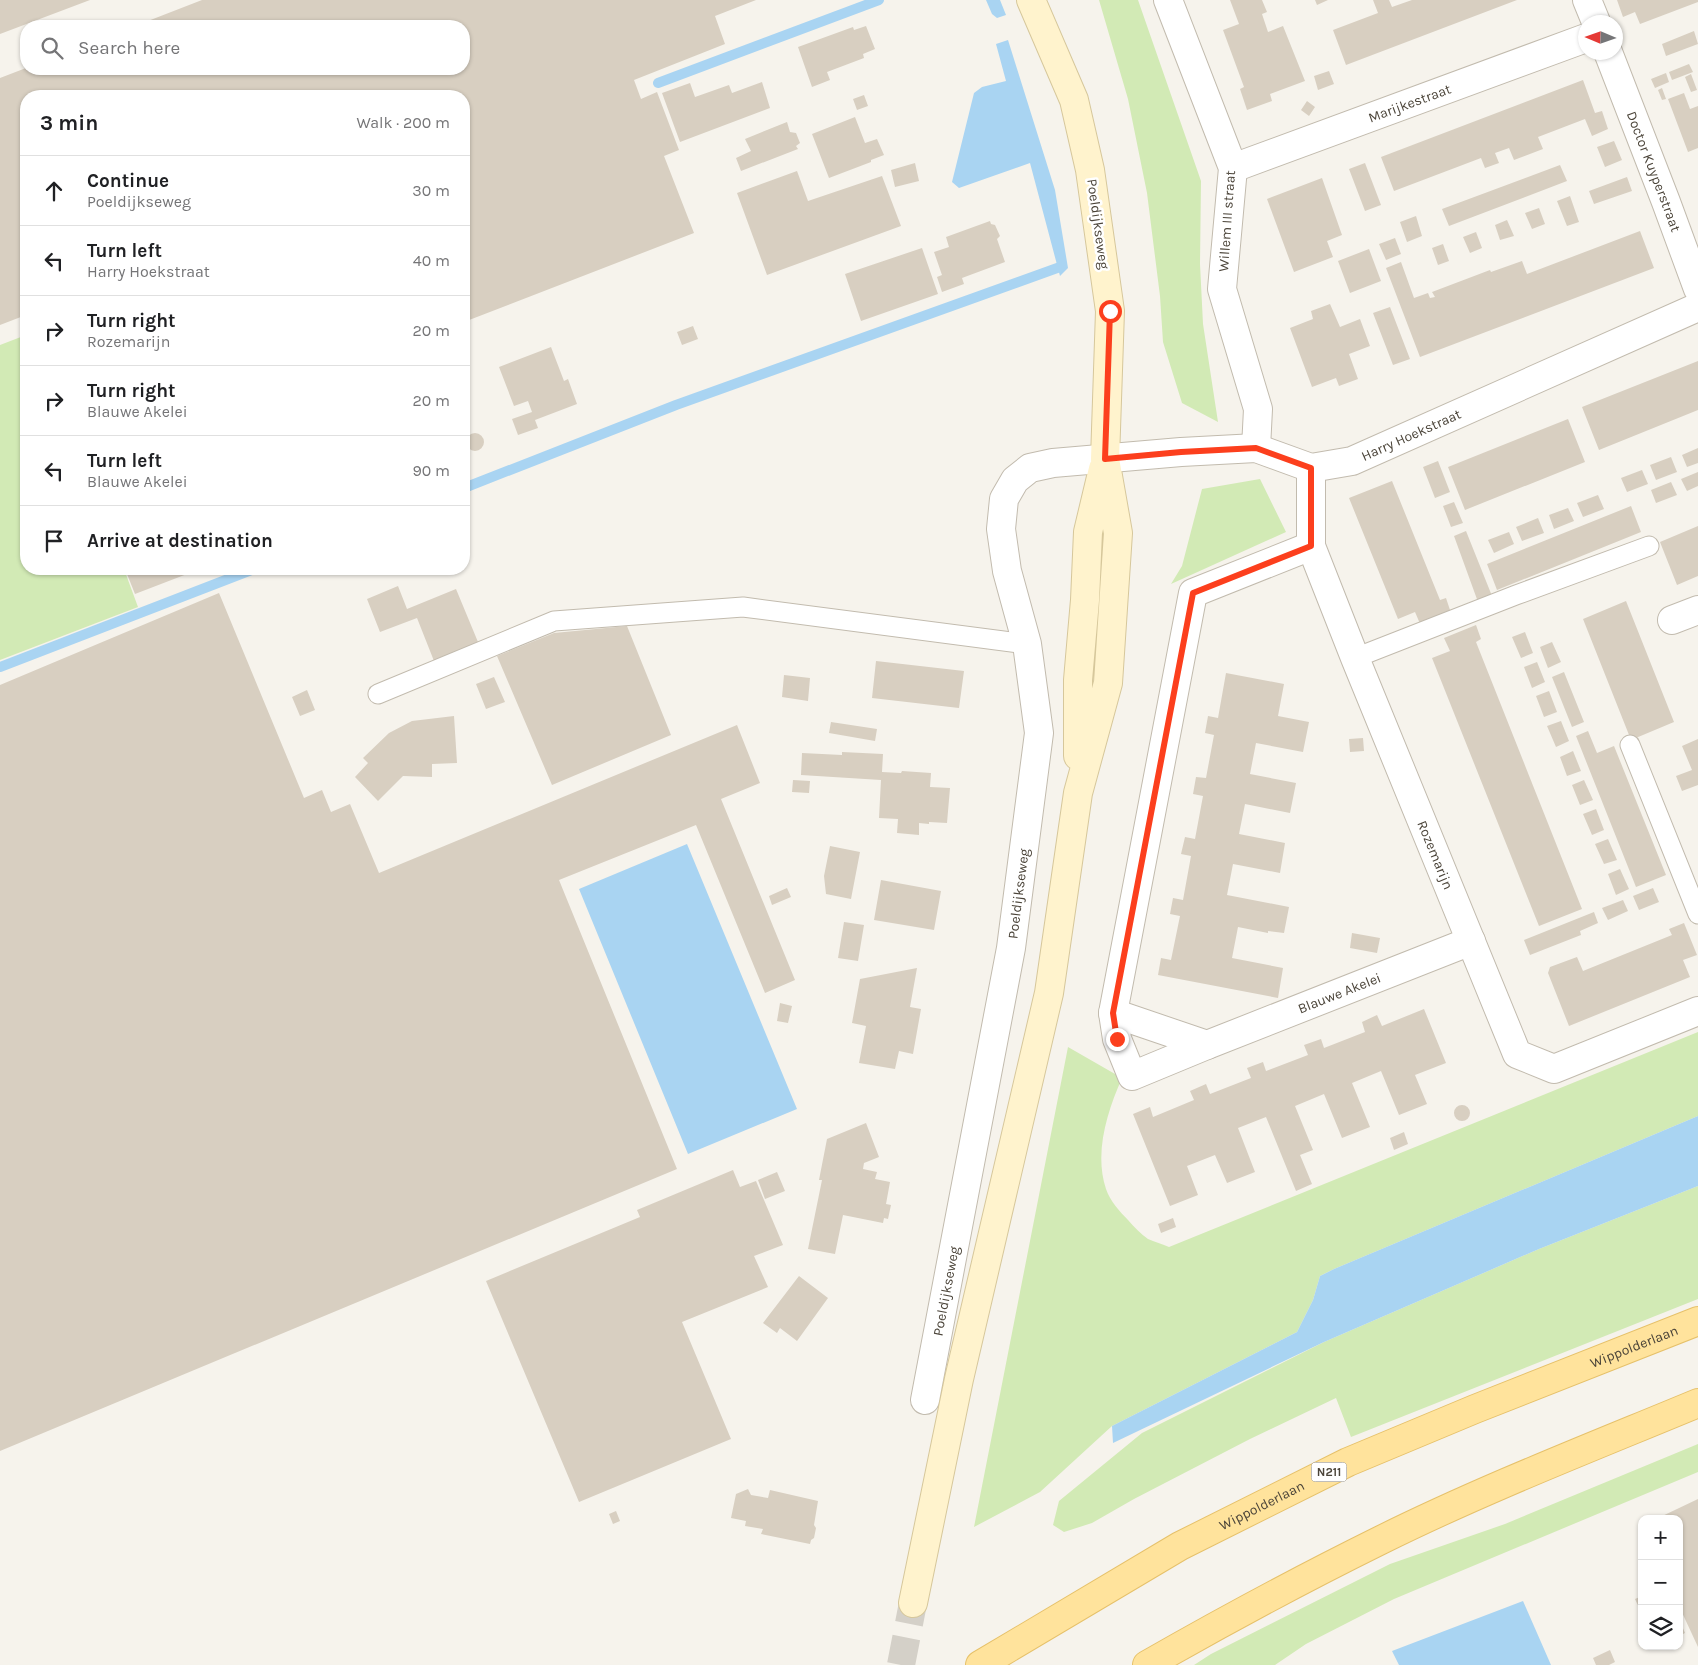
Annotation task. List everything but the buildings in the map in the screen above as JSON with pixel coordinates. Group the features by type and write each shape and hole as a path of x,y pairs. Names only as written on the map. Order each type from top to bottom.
{"main road":[{"name":"Wippolderlaan","path":"980,1665 1180,1546 1348,1462 1698,1321"},
{"path":"1147,1665 1227,1619 1382,1539 1516,1479 1698,1403"}],"street":[{"name":"Poeldijkseweg","path":"913,1603 959,1379 1049,993 1078,793 1108,683 1118,533 1105,459 1110,311 1090,170 1074,100 1031,0"},
{"name":"Willem III straat","path":"1168,0 1233,168 1222,289 1258,409 1256,448"},
{"path":"1587,0 1593,15"},
{"name":"Marijkestraat","path":"1233,168 1578,41"},
{"name":"Doctor Kuyperstraat","path":"1611,60 1698,290"},
{"name":"Harry Hoekstraat","path":"1105,459 1256,448 1311,468 1352,461 1698,306"},
{"name":"Poeldijkseweg","path":"925,1400 1011,948 1039,733 1026,644 1007,571 1003,546 1001,530 1004,499 1015,480 1030,468 1053,463 1105,459"},
{"name":"Rozemarijn","path":"1311,468 1311,546 1517,1054 1554,1069 1698,1011"},
{"name":"Blauwe Akelei","path":"1311,546 1193,593 1113,1013 1117,1039 1132,1076 1471,941"},
{"path":"1672,620 1698,610"},
{"path":"1113,1013 1207,1046"}],"lane":[{"path":"1355,658 1516,595 1649,546"},
{"path":"378,694 554,621 743,608 1026,644"},
{"path":"1630,744 1698,914"}],"green space":[{"path":"1099,0 1138,0 1201,181 1200,264 1203,324 1218,422 1182,403 1163,342 1160,296 1147,193 1128,99"},
{"path":"20,337 20,575 126,575 138,607 0,660 0,345"},
{"path":"1260,479 1286,532 1171,584 1182,566 1202,489"},
{"path":"1698,1032 1698,1116 1320,1276 1313,1300 1297,1332 1112,1426 1040,1492 974,1527 1068,1047 1122,1078 1111,1105 1104,1133 1101,1161 1106,1189 1116,1206 1140,1233 1148,1239 1169,1247"},
{"path":"1698,1186 1698,1299 1351,1437 1336,1398 1250,1439 1092,1523 1064,1532 1053,1525 1059,1501 1142,1433 1324,1342 1539,1249"},
{"path":"1698,1444 1698,1472 1394,1599 1306,1644 1275,1665 1194,1665 1211,1654 1390,1564 1505,1524"}],"water":[{"path":"986,0 1000,0 1006,15 997,18 992,14"},
{"path":"1008,40 1055,190 1068,268 1060,276 1030,163 959,188 952,182 974,93 982,87 1006,81 996,44"},
{"path":"687,844 797,1109 688,1154 579,889"},
{"path":"1698,1116 1698,1186 1539,1249 1324,1342 1113,1443 1112,1426 1297,1332 1313,1300 1320,1276"},
{"path":"1523,1601 1551,1665 1399,1665 1392,1651"}],"waterway":[{"path":"658,83 879,0"},
{"path":"470,486 676,405 1060,267"},
{"path":"0,667 238,575"}],"tunnel":[{"path":"901,1665 913,1603"}],"route":[{"path":"1110,311 1105,459 1256,448 1311,468 1311,546 1193,593 1113,1013 1117,1039"}]}
